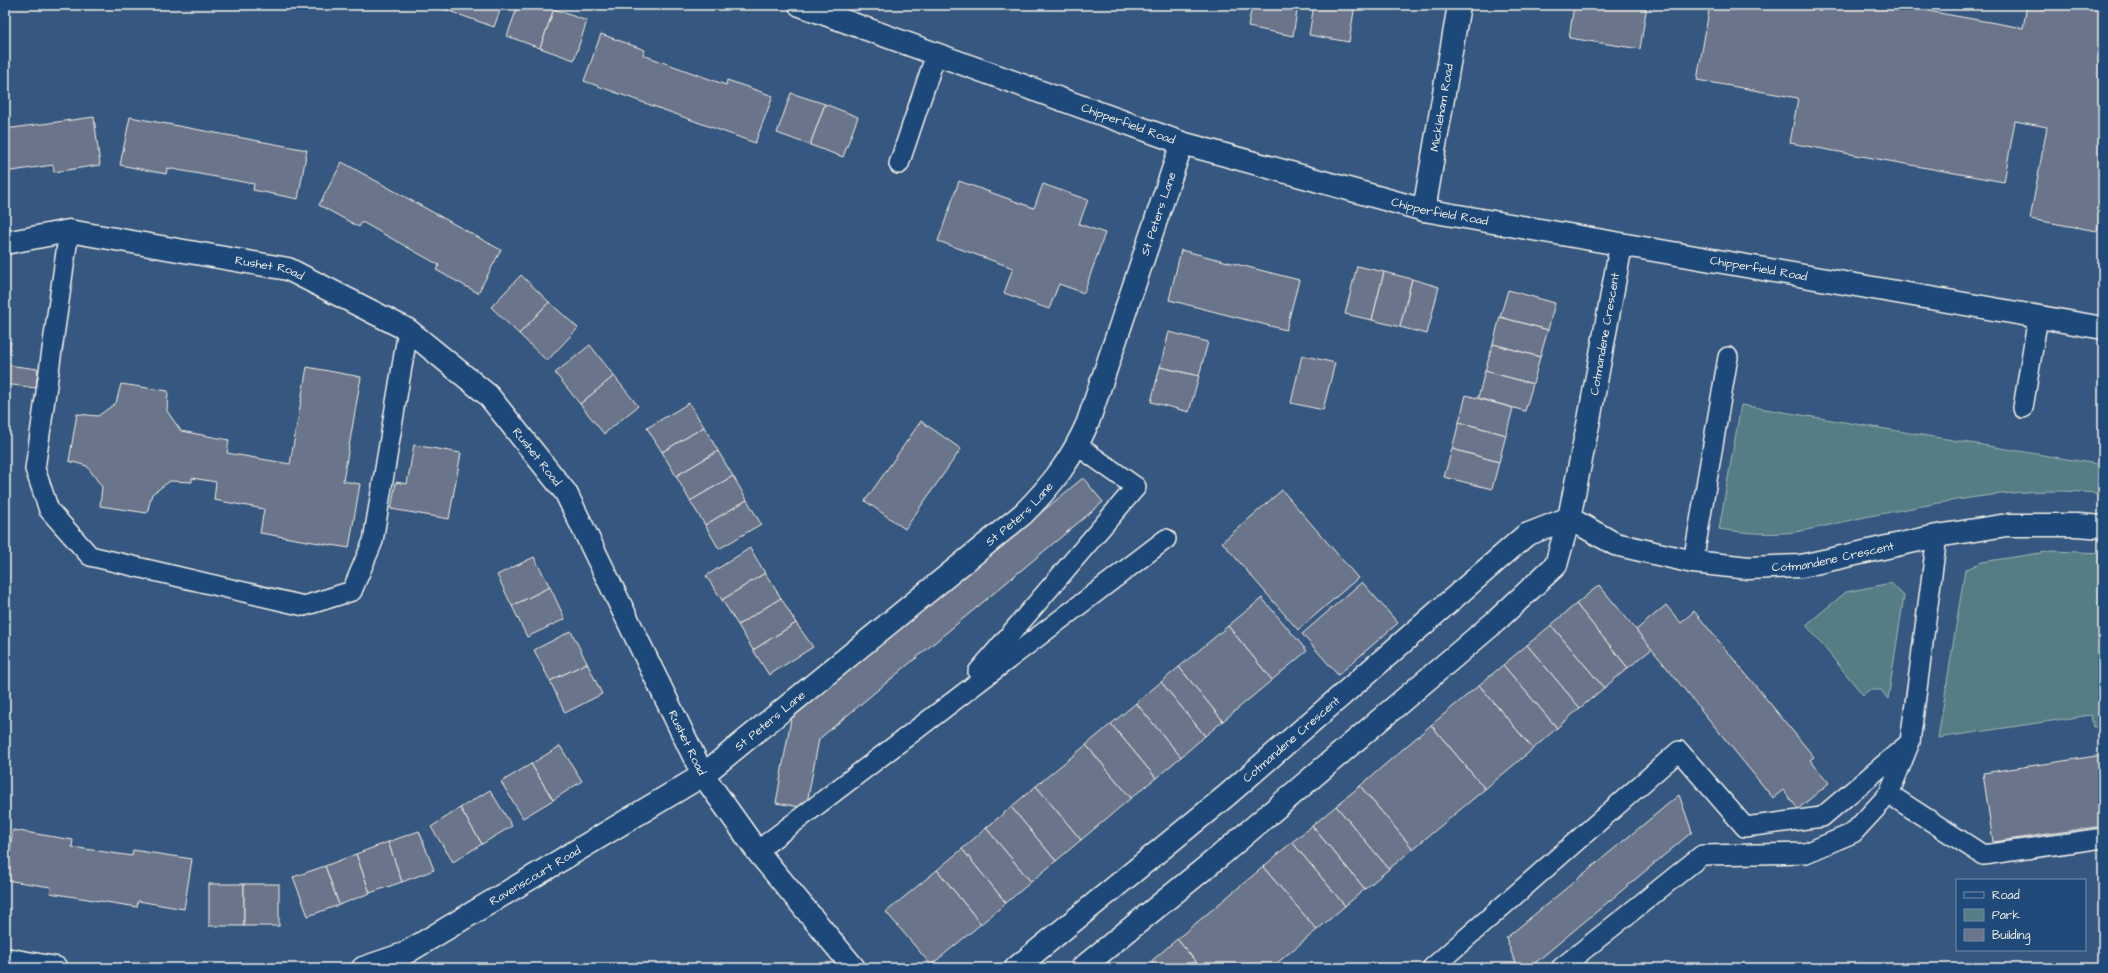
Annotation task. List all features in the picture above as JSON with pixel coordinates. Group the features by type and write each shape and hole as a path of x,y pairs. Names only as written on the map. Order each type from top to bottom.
{"street":[{"name":"Chipperfield Road","path":"800,5 1182,143 1424,210 2103,328"},
{"name":"Mickleham Road","path":"1424,210 1459,5"},
{"name":"St Peters Lane","path":"703,775 1023,514 1044,493 1062,471 1078,446 1097,397 1182,143"},
{"name":"Rushet Road","path":"5,243 69,231 288,269 408,330 488,395 566,493 703,775 757,851 854,968"},
{"name":"Cotmandene Crescent","path":"1082,968 1221,855 1496,621 1556,565 1569,518 1589,420 1621,245"},
{"name":"Cotmandene Crescent","path":"1569,518 1615,544 1693,562 1749,568 1801,566 1937,536 2007,525 2077,525 2103,527"},
{"name":"Cotmandene Crescent","path":"1016,968 1226,796 1526,535 1569,518"},
{"name":"Ravenscourt Road","path":"363,968 404,954 703,775"},
{"path":"5,959 56,968"}],"lane":[{"path":"899,164 936,54"},
{"path":"69,231 35,469 49,510 90,556 304,606 352,591 373,541 408,330"},
{"path":"2023,408 2038,317"},
{"path":"1693,562 1728,357"},
{"path":"954,700 1136,487 1078,446"},
{"path":"1561,968 1702,855 1806,853 1853,833 1889,794 1910,742 1937,536"},
{"path":"757,851 1166,539"},
{"path":"1432,968 1679,751 1745,827 1822,818 1910,742"},
{"path":"1889,794 1983,855 2103,838"}],"green space":[{"path":"1741,405 2103,465 2103,494 2074,491 2046,491 1988,496 1931,504 1785,533 1738,532 1719,529"},
{"path":"2053,551 2103,553 2103,726 2093,727 2091,715 1938,738 1965,570 1982,562"},
{"path":"1891,583 1904,596 1888,699 1881,690 1869,690 1863,695 1806,625 1846,592"}],"building":[{"path":"432,5 454,5 452,12"},
{"path":"454,5 502,5 494,27 452,12"},
{"path":"518,5 543,5 554,9 540,48 507,36"},
{"path":"1252,5 1298,5 1293,36 1248,27"},
{"path":"1314,5 1355,5 1349,42 1309,35"},
{"path":"1574,5 1647,5 1640,49 1569,38"},
{"path":"1710,5 1894,5 2023,28 2027,5 2103,5 2103,198 2097,231 2030,219 2047,127 2015,121 2004,182 1790,143 1798,98 1697,80"},
{"path":"554,9 587,21 574,60 540,48"},
{"path":"601,34 645,50 643,55 726,85 727,80 773,96 755,143 584,81"},
{"path":"791,93 825,104 810,145 777,133"},
{"path":"825,104 858,117 843,157 810,145"},
{"path":"94,117 100,165 54,172 53,165 5,172 5,129"},
{"path":"130,117 307,150 298,199 253,190 254,184 167,168 166,174 120,165"},
{"path":"342,162 501,250 478,293 436,270 439,265 362,222 359,227 319,205"},
{"path":"959,181 1034,208 1043,184 1088,200 1079,224 1105,233 1084,293 1059,284 1049,309 1004,293 1013,268 938,241"},
{"path":"1181,250 1299,280 1286,330 1169,300"},
{"path":"1357,266 1384,272 1372,320 1345,314"},
{"path":"1384,272 1412,279 1400,327 1372,320"},
{"path":"521,275 549,302 519,334 491,307"},
{"path":"1412,279 1439,287 1427,334 1400,327"},
{"path":"1508,290 1555,303 1548,330 1500,317"},
{"path":"549,302 578,328 547,361 519,334"},
{"path":"1500,317 1548,330 1540,357 1493,344"},
{"path":"1169,332 1208,342 1199,376 1160,367"},
{"path":"5,341 11,342 7,365 38,369 36,388 5,384"},
{"path":"1493,344 1540,357 1533,384 1485,371"},
{"path":"590,345 614,376 580,404 555,373"},
{"path":"1302,355 1335,363 1323,410 1291,403"},
{"path":"307,367 361,377 343,481 360,484 349,548 260,533 264,509 214,500 216,482 192,478 192,482 170,481 152,494 147,513 100,506 102,487 87,466 69,461 77,414 98,416 116,403 121,384 168,391 167,411 181,431 229,440 227,453 290,464"},
{"path":"1160,367 1199,376 1189,412 1151,402"},
{"path":"1485,371 1533,384 1525,411 1478,398"},
{"path":"614,376 638,406 604,434 580,404"},
{"path":"1466,395 1513,408 1506,435 1459,422"},
{"path":"689,403 704,427 662,452 647,428"},
{"path":"921,421 961,449 905,529 865,501"},
{"path":"1459,422 1506,435 1499,462 1452,449"},
{"path":"704,427 718,451 676,476 662,452"},
{"path":"414,445 461,453 449,519 391,509 396,482 407,484"},
{"path":"1452,449 1499,462 1492,489 1444,477"},
{"path":"718,451 733,476 690,501 676,476"},
{"path":"733,476 747,500 705,525 690,501"},
{"path":"1083,478 1103,502 819,739 806,808 776,803 791,719"},
{"path":"1282,490 1358,578 1298,630 1222,542"},
{"path":"747,500 761,524 719,549 705,525"},
{"path":"750,548 765,573 722,600 706,576"},
{"path":"534,557 550,587 512,606 497,575"},
{"path":"765,573 781,598 738,625 722,600"},
{"path":"1362,582 1398,623 1338,675 1302,634"},
{"path":"1599,585 1652,649 1628,668 1576,604"},
{"path":"550,587 565,619 527,637 512,606"},
{"path":"781,598 796,623 753,650 738,625"},
{"path":"1262,598 1307,651 1272,680 1228,626"},
{"path":"1576,604 1628,668 1604,688 1551,625"},
{"path":"1666,605 1681,623 1694,611 1814,757 1810,760 1829,783 1798,809 1783,790 1773,798 1636,630"},
{"path":"796,623 813,647 769,675 753,650"},
{"path":"1551,625 1604,688 1580,708 1527,645"},
{"path":"1228,626 1272,680 1223,721 1179,667"},
{"path":"571,631 587,663 550,681 534,650"},
{"path":"1527,645 1580,708 1557,728 1503,665"},
{"path":"587,663 602,694 565,713 550,681"},
{"path":"1503,665 1557,728 1533,749 1479,685"},
{"path":"1179,667 1223,721 1205,736 1161,682"},
{"path":"1161,682 1205,736 1181,757 1136,703"},
{"path":"1479,685 1533,749 1485,789 1431,725"},
{"path":"1136,703 1181,757 1156,778 1111,724"},
{"path":"1111,724 1156,778 1131,798 1086,745"},
{"path":"1431,725 1485,789 1413,849 1360,786"},
{"path":"1086,745 1131,798 1081,840 1036,786"},
{"path":"560,746 582,781 553,800 531,764"},
{"path":"2103,755 2103,826 1993,842 1983,773"},
{"path":"531,764 553,800 523,818 501,782"},
{"path":"1036,786 1081,840 1056,861 1011,807"},
{"path":"1360,786 1413,849 1389,869 1336,806"},
{"path":"490,790 512,826 482,844 460,808"},
{"path":"1679,795 1692,832 1529,968 1517,968 1506,938"},
{"path":"1336,806 1389,869 1365,889 1312,826"},
{"path":"1011,807 1056,861 1031,882 986,828"},
{"path":"460,808 482,844 453,862 431,827"},
{"path":"1312,826 1365,889 1345,906 1292,842"},
{"path":"986,828 1031,882 1006,903 962,849"},
{"path":"13,830 73,840 72,847 132,856 133,850 192,859 184,909 138,901 137,907 50,893 51,887 5,880"},
{"path":"419,831 434,870 402,882 388,842"},
{"path":"388,842 402,882 370,893 356,854"},
{"path":"1292,842 1345,906 1317,930 1263,867"},
{"path":"962,849 1006,903 981,924 937,870"},
{"path":"356,854 370,893 339,905 325,866"},
{"path":"325,866 339,905 308,916 293,877"},
{"path":"1263,867 1317,930 1271,968 1201,968 1177,939"},
{"path":"937,870 981,924 931,965 886,912"},
{"path":"209,884 244,884 244,926 209,926"},
{"path":"244,884 279,884 279,926 244,926"},
{"path":"1177,939 1201,968 1152,968 1148,964"}]}
